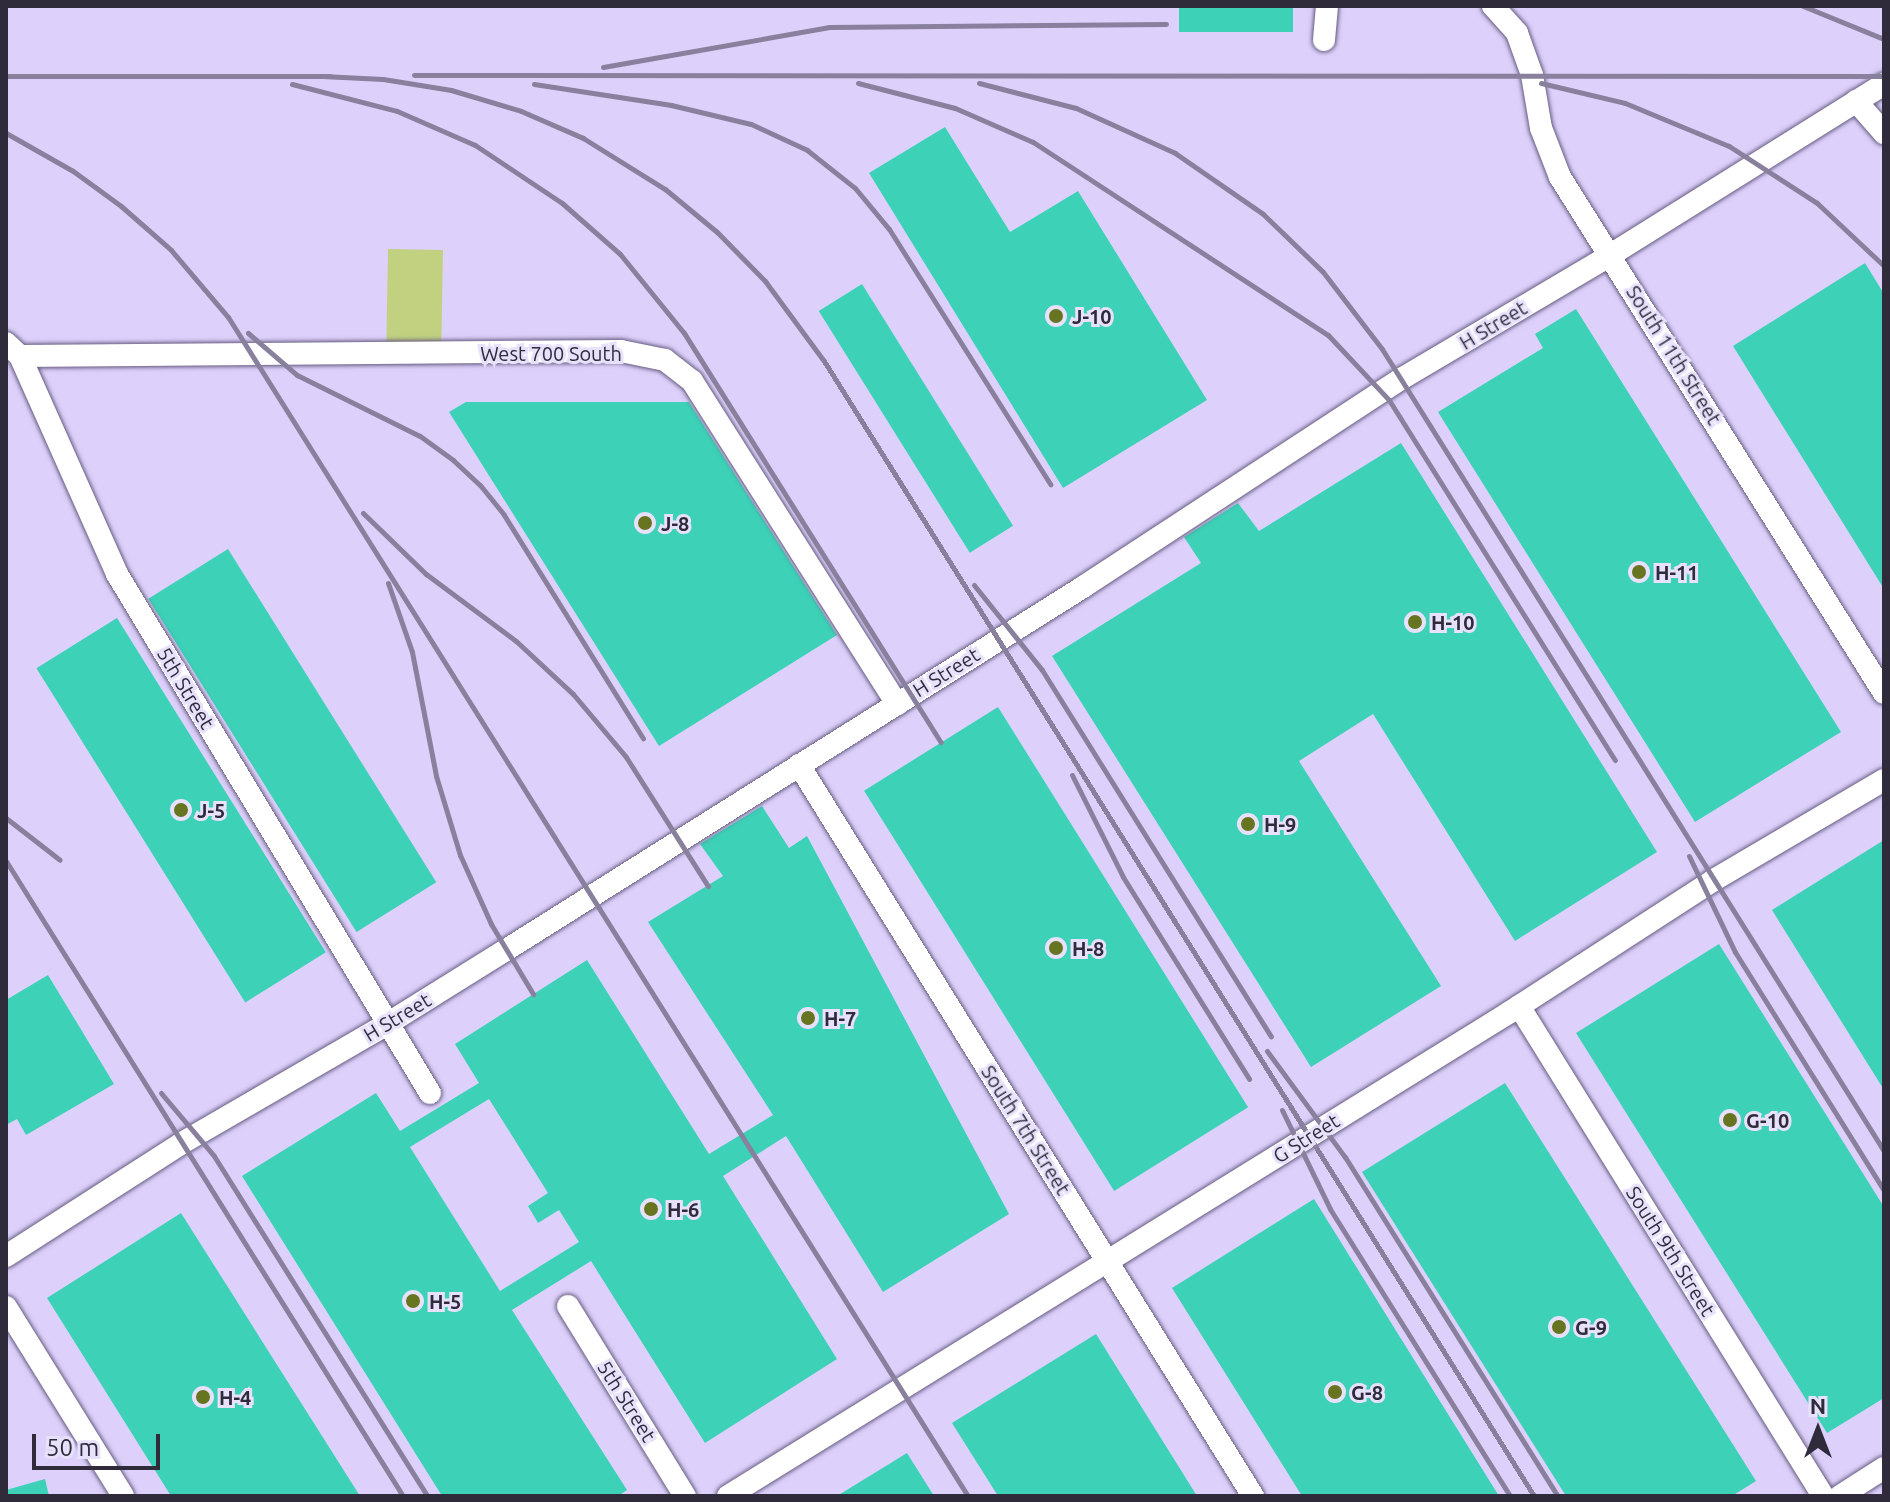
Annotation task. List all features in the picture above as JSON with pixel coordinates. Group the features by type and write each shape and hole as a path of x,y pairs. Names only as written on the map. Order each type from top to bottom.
{"lane":[{"path":"1324,40 1327,6"},
{"name":"South 11th Street","path":"1493,6 1517,33 1532,75 1541,128 1560,177 1612,254 1884,693"},
{"name":"H Street","path":"6,1256 182,1143 387,1024 897,704 1401,379 1612,254 1884,84"},
{"path":"1856,101 1884,133"},
{"name":"West 700 South","path":"13,349 621,351 665,360 692,381 897,704"},
{"name":"5th Street","path":"13,349 117,574 430,1093"},
{"name":"South 7th Street","path":"799,765 1253,1496"},
{"name":"G Street","path":"728,1496 1519,1006 1714,880 1884,780"},
{"name":"South 9th Street","path":"1519,1006 1823,1496"},
{"name":"5th Street","path":"568,1306 685,1496"},
{"path":"6,1307 123,1496"},
{"path":"1840,1496 1884,1468"}],"green space":[{"path":"388,249 443,250 441,343 386,342"}],"building":[{"path":"1179,6 1293,6 1293,32 1179,32"},
{"name":"J-10","path":"945,127 1010,232 1078,191 1207,400 1063,488 869,173"},
{"path":"1865,263 1884,294 1884,589 1733,346"},
{"path":"862,284 1013,526 970,553 819,311"},
{"name":"H-11","path":"1576,309 1841,732 1695,822 1438,412 1543,348 1535,334"},
{"name":"J-8","path":"466,402 689,402 837,635 659,746 449,412"},
{"path":"1401,443 1657,852 1515,941 1373,714 1299,761 1441,986 1311,1067 1052,656 1201,563 1184,537 1238,503 1259,531"},
{"path":"228,549 436,882 357,932 148,599"},
{"name":"J-5","path":"117,618 326,952 245,1002 36,668"},
{"name":"H-8","path":"998,707 1248,1107 1114,1191 864,791"},
{"path":"762,806 789,848 807,836 1009,1214 883,1292 786,1136 723,1176 837,1359 705,1443 591,1261 512,1310 627,1490 618,1496 442,1496 242,1176 376,1093 400,1131 479,1083 455,1044 587,960 709,1154 773,1115 648,922 723,876 700,844","holes":["489,1099 548,1193 528,1206 538,1223 559,1210 579,1242 500,1291 410,1147"]},
{"path":"1884,840 1884,1090 1772,910"},
{"name":"G-10","path":"1719,944 1884,1207 1884,1398 1827,1433 1576,1033"},
{"path":"48,975 114,1084 26,1135 17,1119 6,1125 6,1000"},
{"name":"G-9","path":"1505,1083 1756,1481 1732,1496 1566,1496 1362,1172"},
{"name":"G-8","path":"1314,1199 1499,1496 1302,1496 1172,1288"},
{"name":"H-4","path":"181,1213 360,1496 171,1496 47,1298"},
{"path":"1096,1334 1197,1496 998,1496 952,1423"},
{"path":"907,1453 934,1496 837,1496"},
{"path":"45,1479 49,1496 6,1496 6,1490"}],"railway":[{"path":"1803,6 1884,39"},
{"path":"603,67 829,27 1166,24"},
{"path":"414,75 1884,76"},
{"path":"6,76 330,76"},
{"path":"322,76 383,79 451,90 521,111 583,138 665,189 717,232 765,281 824,361 1534,1496"},
{"path":"858,83 955,108 1033,142 1328,335 1389,400 1615,760"},
{"path":"979,83 1076,108 1175,153 1263,214 1323,272 1382,349 1884,1151"},
{"path":"1541,83 1625,103 1729,146 1817,203 1884,266"},
{"path":"292,84 397,111 475,145 562,203 620,254 684,333 941,742"},
{"path":"534,84 671,105 751,124 807,150 855,188 889,229 1050,484"},
{"path":"6,133 73,171 121,206 171,250 228,317 968,1496"},
{"path":"248,333 297,375 420,436 480,485 504,515 643,738"},
{"path":"363,513 426,574 516,641 573,694 626,757 708,886"},
{"path":"388,583 412,652 436,776 460,855 491,924 533,994"},
{"path":"974,585 1042,670 1271,1036"},
{"path":"1072,775 1123,877 1249,1079"},
{"path":"6,818 60,860"},
{"path":"1689,856 1735,952 1884,1190"},
{"path":"6,861 403,1496"},
{"path":"1267,1051 1345,1157 1558,1496"},
{"path":"161,1093 214,1156 427,1496"},
{"path":"1282,1110 1330,1209 1510,1496"}],"place":[{"name":"J-10","path":"1056,316"},
{"name":"J-8","path":"645,523"},
{"name":"H-11","path":"1639,572"},
{"name":"H-10","path":"1415,622"},
{"name":"J-5","path":"181,810"},
{"name":"H-9","path":"1248,824"},
{"name":"H-8","path":"1056,948"},
{"name":"H-7","path":"808,1018"},
{"name":"G-10","path":"1730,1120"},
{"name":"H-6","path":"651,1209"},
{"name":"H-5","path":"413,1301"},
{"name":"G-9","path":"1559,1327"},
{"name":"G-8","path":"1335,1392"},
{"name":"H-4","path":"203,1397"}]}
